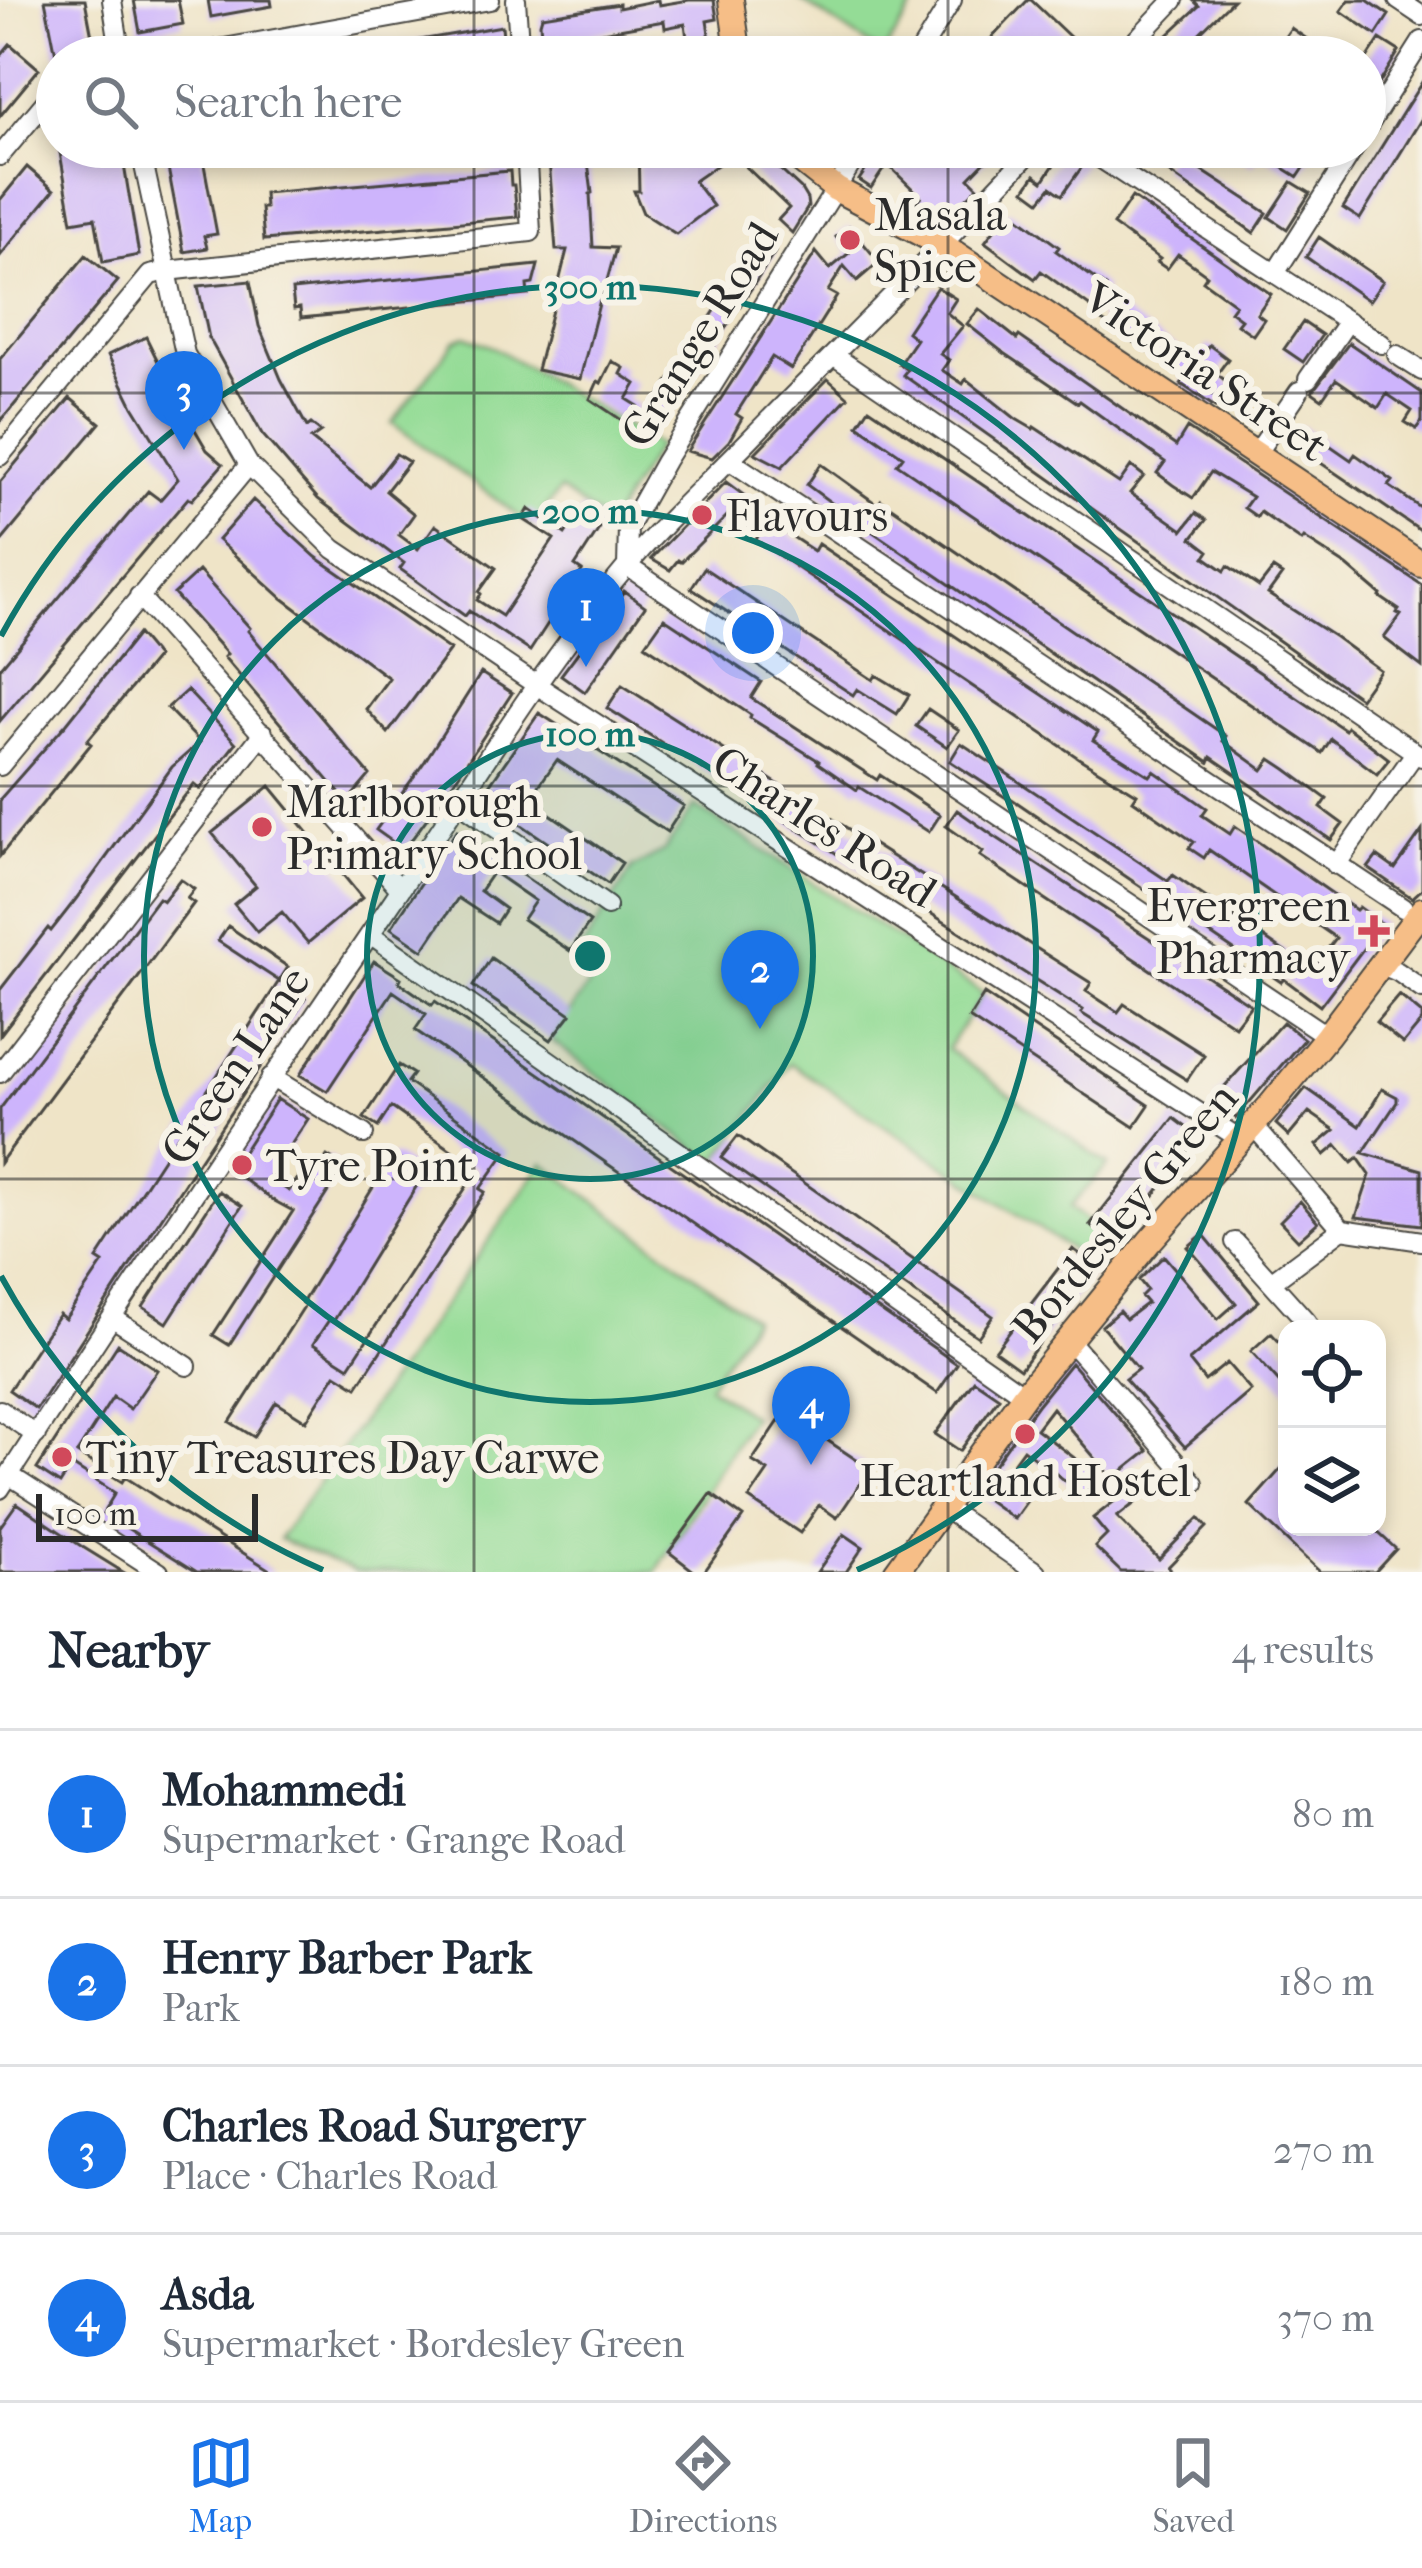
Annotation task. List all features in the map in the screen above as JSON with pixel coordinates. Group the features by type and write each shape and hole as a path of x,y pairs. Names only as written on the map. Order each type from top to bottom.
{"main road":[{"path":"730,0 736,36"},
{"name":"Victoria Street","path":"809,168 836,190 944,246 1422,565"},
{"name":"Bordesley Green","path":"896,1572 1024,1395 1327,1036 1382,965 1412,909"}],"street":[{"path":"112,0 118,36"},
{"path":"291,36 490,0"},
{"path":"516,0 519,36"},
{"path":"930,36 952,0"},
{"path":"1140,36 1174,0"},
{"path":"1398,0 1422,16"},
{"path":"1386,98 1422,41"},
{"path":"0,156 36,113"},
{"name":"Charles Road","path":"145,168 185,355 249,465 334,549 536,684 1246,1132 1342,1229"},
{"path":"0,456 150,275 532,232 527,168"},
{"name":"Grange Road","path":"536,684 627,566 628,527 849,168"},
{"path":"1016,168 627,566 1327,1036"},
{"path":"1115,168 1422,371"},
{"path":"1276,272 1341,168"},
{"path":"1256,454 1348,321"},
{"path":"832,355 1419,755 1336,865"},
{"path":"729,460 1336,865 1412,909"},
{"path":"0,766 249,465"},
{"path":"139,596 400,890"},
{"name":"Green Lane","path":"4,1482 536,684"},
{"path":"0,1073 263,733"},
{"path":"459,802 608,907"},
{"path":"370,934 1024,1395"},
{"path":"1382,965 1422,989"},
{"path":"272,1077 364,1134"},
{"path":"1271,1282 1342,1229 1422,1240"},
{"path":"1235,1241 1305,1320"},
{"path":"113,1318 187,1366"},
{"path":"1069,1340 1194,1483"},
{"path":"0,1410 36,1435"},
{"path":"4,1482 159,1572"},
{"path":"944,1507 1036,1572"}],"green space":[{"path":"800,0 918,0 895,36 855,36"},
{"path":"465,336 493,347 658,445 609,524 560,490 532,526 392,423 455,340"},
{"path":"695,806 984,994 947,1049 1108,1165 1070,1207 1116,1245 1097,1267 790,1063 715,1163 551,1040 593,978 574,961 633,868 664,851"},
{"path":"543,1163 753,1318 708,1386 752,1416 656,1572 356,1572 279,1539"}],"building":[{"path":"45,0 85,0 92,36 52,36"},
{"path":"134,0 178,0 183,24 140,32"},
{"path":"208,0 271,0 272,6 211,17"},
{"path":"658,0 659,5 714,0 717,19 707,21 710,36 687,36 685,24 665,28 664,21 580,36 541,36 542,16 619,4 619,8"},
{"path":"1031,0 1069,36 993,36"},
{"path":"1193,0 1233,0 1196,36 1169,36 1168,35 1199,6"},
{"path":"1349,0 1367,0 1389,15 1376,35 1341,11"},
{"path":"502,26 503,36 444,36"},
{"path":"1386,43 1399,51 1386,72"},
{"path":"10,44 36,66 36,73 0,116 0,56"},
{"path":"1422,82 1422,118 1360,219 1343,208 1368,168 1386,168 1386,139"},
{"path":"27,167 54,190 0,256 0,200"},
{"path":"63,168 124,168 139,255 103,262 95,218 72,222"},
{"path":"168,168 205,168 217,234 204,236 207,248 184,252"},
{"path":"550,168 589,168 593,247 616,248 580,379 537,370 567,250 556,250"},
{"path":"638,168 713,168 694,181 713,206 676,234 643,213 634,191 639,191"},
{"path":"747,168 778,168 801,189 808,207 792,233 778,220 789,208"},
{"path":"867,168 884,168 871,188 859,180"},
{"path":"891,168 979,168 969,178 978,187 939,225 910,209 921,197"},
{"path":"1052,168 1081,168 1062,195 1051,187 1040,201 1025,190 1035,175 1043,181"},
{"path":"1162,168 1198,168 1267,213 1254,233"},
{"path":"1284,168 1304,168 1298,177"},
{"path":"510,171 517,217 264,240 264,193"},
{"path":"1292,182 1310,193 1287,229 1269,217"},
{"path":"1132,197 1271,294 1257,314 1264,319 1253,335 1237,324 1241,319 1230,311 1235,304 1203,281 1207,275 1178,254 1167,269 1113,225"},
{"path":"1009,210 1106,287 1100,296 1150,331 1198,361 1209,345 1228,359 1217,374 1231,385 1215,407 1181,384 1186,377 1099,319 1102,315 1041,271 1035,279 985,242"},
{"path":"849,226 879,262 857,281 844,266 828,291 837,296 791,369 772,357 736,414 742,418 729,441 712,458 687,451 816,252 830,269 849,253 836,237"},
{"path":"1319,237 1383,281 1369,301 1306,257"},
{"path":"760,242 775,252 669,415 653,405"},
{"path":"86,255 118,281 0,422 0,359"},
{"path":"538,265 533,284 527,285 528,295 301,318 300,308 294,309 292,290"},
{"path":"250,281 259,326 281,379 307,427 311,424 321,432 311,439 370,487 396,454 409,462 386,491 414,514 399,535 418,549 435,525 496,568 477,600 502,616 554,539 523,519 529,509 565,534 582,509 603,523 575,566 582,571 530,651 469,611 465,616 400,569 404,563 318,499 262,434 209,338 198,286"},
{"path":"937,287 956,299 947,313 963,326 940,354 949,360 942,370 963,384 966,379 1016,419 1119,483 1131,466 1144,476 1130,493 1183,530 1196,513 1206,520 1192,538 1209,551 1205,557 1225,571 1228,566 1259,587 1273,569 1282,575 1268,594 1380,670 1360,698 903,375 907,370 899,364 916,339 907,332"},
{"path":"979,309 1176,446 1187,428 1422,585 1422,667 1384,638 1401,615 1399,610 1347,566 1260,512 1257,517 1244,508 1252,497 1211,472 1193,498 1173,485 1157,473 1165,462 967,324"},
{"path":"1303,322 1322,335 1303,362 1284,349"},
{"path":"146,337 207,450 223,464 192,500 188,498 0,721 0,668 148,491 160,500 178,479 108,355"},
{"path":"1349,343 1422,393 1422,421 1416,429 1405,422 1412,411 1387,394 1378,408 1336,379 1322,399 1312,392"},
{"path":"612,361 636,384 627,399 638,406 626,423 590,399"},
{"path":"828,379 848,397 782,467 755,453"},
{"path":"70,398 100,423 0,543 0,482"},
{"path":"869,408 1389,759 1377,774 1331,739 1322,753 897,464 903,456 858,425"},
{"path":"1302,426 1351,460 1355,454 1393,481 1389,486 1422,509 1422,532 1290,442"},
{"path":"821,464 1226,736 1223,741 1263,770 1271,759 1286,769 1327,799 1321,808 1343,824 1331,840 841,510 807,485"},
{"path":"726,482 746,497 670,570 651,559"},
{"path":"253,500 316,557 450,650 388,733 366,709 389,678 282,598 218,540"},
{"path":"746,506 814,551 818,544 1098,732 1093,740 1150,776 1154,771 1207,808 1202,815 1230,834 1235,826 1382,924 1320,1006 950,761 961,743 1168,881 1173,875 1311,970 1336,938 1209,850 1204,858 1189,848 1194,842 1133,800 1137,794 756,540 758,536 737,519"},
{"path":"704,568 873,680 876,675 909,695 897,714 857,689 853,695 691,588"},
{"path":"199,571 370,775 347,802 174,594"},
{"path":"624,591 645,606 585,692 561,675"},
{"path":"664,618 761,682 751,698 940,815 929,832 857,790 645,645"},
{"path":"138,634 157,657 0,856 0,799"},
{"path":"481,673 512,693 404,850 376,830"},
{"path":"622,685 1091,983 1086,991 1118,1012 1124,1004 1204,1055 1187,1080 1081,1013 1083,1010 607,708"},
{"path":"187,690 236,743 200,789 194,784 0,1035 0,990 76,899 172,767 200,742 167,708"},
{"path":"928,709 959,730 947,747 916,726"},
{"path":"539,713 684,806 667,832 557,760 531,797 622,863 608,884 481,797"},
{"path":"270,786 362,898 308,943 282,912 257,932 234,904 256,886 212,833"},
{"path":"957,810 1251,1005 1235,1026 980,856 983,852 946,826"},
{"path":"457,830 590,922 570,951 523,919 535,901 493,872 480,891 505,909 496,923 458,898 423,950 391,928"},
{"path":"1422,831 1422,889 1412,898 1368,868 1377,856 1395,869"},
{"path":"180,879 194,889 187,898 194,903 0,1163 0,1109 158,898 163,901"},
{"path":"228,926 288,967 279,981 218,941"},
{"path":"491,958 571,1014 551,1040 473,986"},
{"path":"374,961 957,1364 937,1393 415,1030 426,1014 393,991 327,1091 300,1075"},
{"path":"279,981 305,999 36,1409 9,1390 59,1314 65,1319 103,1263 97,1259"},
{"path":"984,994 1149,1105 1134,1127 969,1018"},
{"path":"1399,995 1422,1014 1422,1021 1403,1044 1376,1022"},
{"path":"1283,1022 1304,1039 1236,1118 1214,1098"},
{"path":"399,1065 413,1074 407,1082 506,1152 480,1189 485,1192 357,1387 336,1374 306,1421 276,1402 254,1437 230,1422 393,1155 424,1174 333,1322 329,1320 313,1344 349,1367 478,1169 391,1107 378,1127 364,1118"},
{"path":"1306,1088 1360,1126 1382,1089 1397,1097 1363,1153 1422,1170 1422,1225 1356,1217 1370,1175 1358,1158 1352,1163 1337,1145 1325,1155 1317,1145 1335,1130 1309,1112 1289,1136 1276,1124"},
{"path":"277,1099 308,1119 269,1178 289,1191 307,1164 317,1171 327,1156 344,1167 229,1345 213,1335 293,1211 231,1170"},
{"path":"1174,1118 1199,1137 1116,1245 1090,1225"},
{"path":"738,1136 993,1316 978,1337 721,1158"},
{"path":"219,1191 242,1206 167,1323 143,1307"},
{"path":"1300,1201 1318,1222 1298,1240 1280,1221"},
{"path":"1203,1234 1259,1301 1189,1361 1205,1381 1227,1363 1251,1391 1185,1447 1125,1379 1138,1369 1102,1326 1119,1311 1126,1319 1147,1303 1141,1296 1147,1290 1139,1280 1164,1256 1218,1319 1236,1303 1188,1247"},
{"path":"1073,1249 1097,1267 1020,1369 995,1351"},
{"path":"1271,1333 1278,1340 1278,1381 1251,1351"},
{"path":"118,1344 157,1370 130,1409 113,1397 77,1453 122,1482 125,1477 273,1572 197,1572 103,1513 115,1493 72,1465 60,1484 37,1469"},
{"path":"1071,1363 1148,1451 1113,1479 1052,1408 1036,1429 1097,1475 1083,1494 1023,1449 1002,1478 1029,1498 1014,1519 975,1491"},
{"path":"974,1380 999,1397 960,1451 935,1434"},
{"path":"785,1412 870,1469 837,1518 819,1505 800,1533 749,1499 768,1471 752,1461"},
{"path":"1278,1472 1278,1532 1249,1505"},
{"path":"1126,1492 1135,1503 1117,1517 1159,1559 1199,1518 1207,1527 1168,1567 1173,1572 1121,1572 1095,1547 1107,1535 1093,1518"},
{"path":"711,1494 743,1517 704,1572 695,1572 669,1552"},
{"path":"17,1503 123,1572 0,1572 0,1527"},
{"path":"844,1534 863,1547 846,1572 817,1572"},
{"path":"1282,1536 1382,1536 1396,1549 1375,1572 1320,1572"}],"place":[{"name":"Masala Spice","path":"850,240"},
{"name":"Charles Road Surgery","path":"184,450"},
{"name":"Flavours","path":"702,515"},
{"name":"Mohammedi","path":"586,667"},
{"name":"Marlborough Primary School","path":"262,827"},
{"name":"Evergreen Pharmacy","path":"1374,931"},
{"name":"Henry Barber Park","path":"760,1029"},
{"name":"Tyre Point","path":"242,1165"},
{"name":"Heartland Hostel","path":"1025,1434"},
{"name":"Tiny Treasures Day Carwe","path":"62,1457"},
{"name":"Asda","path":"811,1465"}]}
